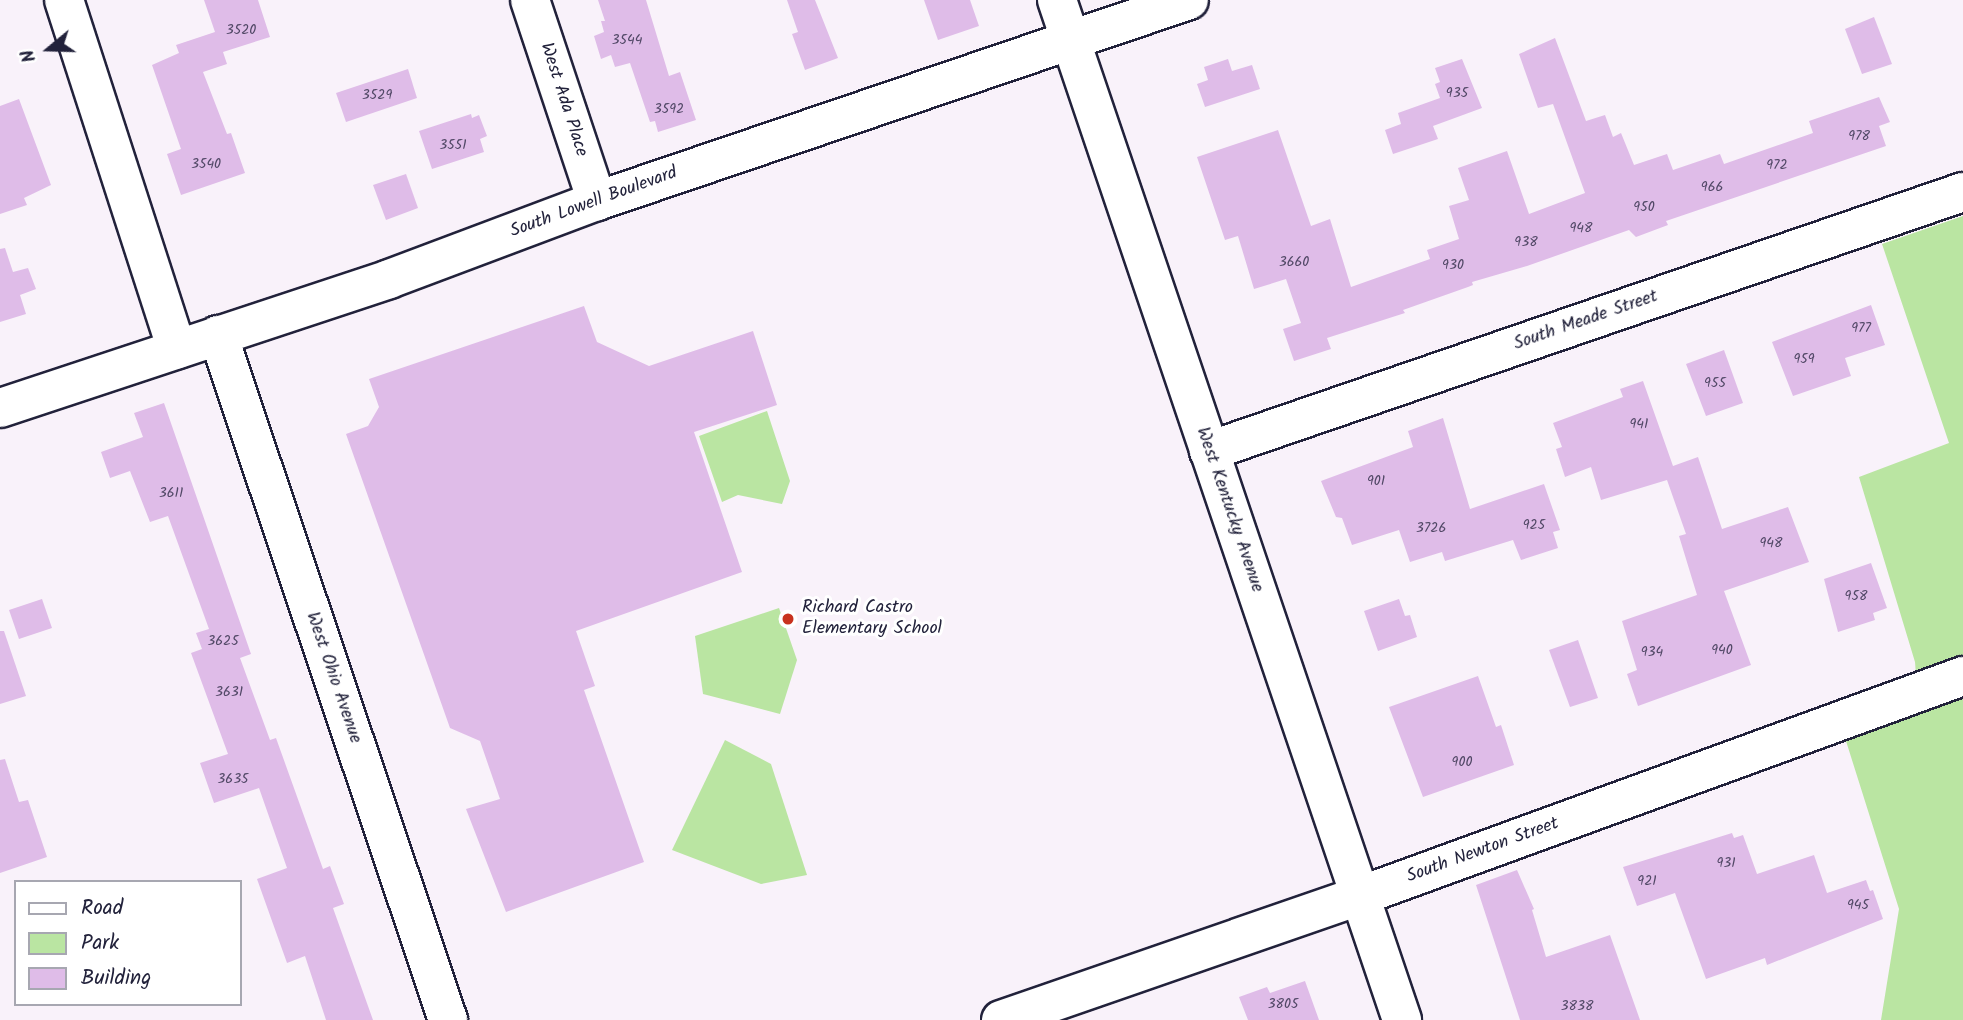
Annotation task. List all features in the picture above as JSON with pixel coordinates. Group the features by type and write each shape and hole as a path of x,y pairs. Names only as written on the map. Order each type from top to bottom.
{"street":[{"path":"64,0 177,349"},
{"name":"West Ada Place","path":"530,0 597,201"},
{"name":"West Kentucky Avenue","path":"1057,0 1402,1020"},
{"name":"South Lowell Boulevard","path":"0,408 389,279 597,201 1189,0"},
{"name":"South Meade Street","path":"1209,452 1963,192"},
{"name":"West Ohio Avenue","path":"218,335 448,1020"},
{"name":"South Newton Street","path":"1001,1020 1360,896 1963,676"}],"green space":[{"path":"1963,216 1963,1020 1881,1020 1899,909 1846,741 1919,714 1915,662 1859,477 1949,443 1882,244"},
{"path":"767,411 790,481 782,504 738,495 722,502 699,436"},
{"path":"779,608 797,660 780,714 703,694 695,636"},
{"path":"725,740 771,764 807,875 761,884 672,850"}],"building":[{"path":"204,0 258,0 270,37 223,52 227,64 203,72 227,134 231,133 245,173 181,195 167,154 181,149 152,65 179,53 176,45 215,32"},
{"path":"598,0 646,0 669,76 680,72 696,120 658,132 655,121 650,122 630,63 615,67 611,55 601,59 594,36 604,32 601,21 605,21"},
{"path":"787,0 815,0 838,58 805,70 792,34 798,32"},
{"path":"924,0 970,0 979,26 938,40"},
{"path":"1874,17 1892,64 1862,74 1845,29"},
{"path":"1555,38 1586,121 1605,115 1613,137 1621,133 1634,165 1667,154 1673,170 1720,154 1724,164 1813,133 1809,121 1879,97 1890,122 1879,126 1886,146 1666,221 1668,225 1636,237 1629,230 1527,266 1472,282 1473,285 1403,310 1405,313 1327,338 1331,349 1294,361 1283,329 1301,323 1286,279 1254,289 1238,236 1225,240 1197,157 1278,130 1311,226 1330,219 1351,287 1430,259 1427,250 1459,239 1449,206 1469,200 1458,168 1507,151 1529,214 1585,193 1553,104 1538,108 1519,54"},
{"path":"1228,59 1232,71 1252,65 1260,89 1205,107 1197,84 1208,80 1204,67"},
{"path":"1462,59 1482,108 1433,126 1438,139 1393,154 1385,130 1401,124 1398,113 1440,98 1435,84 1440,82 1435,68"},
{"path":"408,69 417,98 346,122 336,93"},
{"path":"19,99 51,185 24,198 27,205 0,214 0,106"},
{"path":"471,114 472,118 479,115 487,136 480,139 484,152 432,169 419,131"},
{"path":"406,174 418,208 386,220 373,185"},
{"path":"5,248 13,272 28,268 36,289 20,295 26,314 0,322 0,249"},
{"path":"1871,305 1885,345 1845,358 1851,376 1793,396 1772,342"},
{"path":"584,306 597,342 649,366 753,331 777,405 694,432 742,572 576,631 595,686 584,690 644,862 506,912 466,809 500,799 480,741 450,728 346,434 368,426 379,407 369,379"},
{"path":"1724,350 1743,403 1706,416 1686,364"},
{"path":"1643,381 1673,466 1698,457 1722,529 1788,507 1809,562 1724,591 1751,665 1638,706 1627,674 1637,670 1622,621 1697,595 1679,536 1686,534 1667,480 1601,500 1591,467 1565,477 1556,449 1562,447 1553,423 1623,397 1620,389"},
{"path":"164,403 251,654 240,658 270,740 276,738 323,869 330,866 344,904 333,908 373,1020 326,1020 305,956 287,963 257,879 287,868 259,788 214,803 200,763 228,754 191,653 202,649 196,633 209,629 168,516 150,522 130,471 110,478 101,452 143,437 134,413"},
{"path":"1443,418 1470,509 1544,484 1560,530 1553,532 1558,548 1521,560 1513,540 1445,561 1442,552 1410,562 1399,530 1352,545 1342,518 1336,517 1321,481 1413,447 1408,431"},
{"path":"1871,563 1887,608 1873,613 1875,620 1838,632 1824,579"},
{"path":"42,599 52,628 19,639 9,610"},
{"path":"1399,599 1405,616 1410,615 1417,637 1378,651 1364,611"},
{"path":"0,631 4,631 26,696 0,704"},
{"path":"1578,640 1598,698 1570,707 1549,650"},
{"path":"1478,676 1496,727 1501,725 1514,765 1423,797 1389,707"},
{"path":"5,759 19,802 28,800 47,857 0,873 0,760"},
{"path":"1732,833 1734,838 1743,835 1757,874 1814,855 1827,893 1866,880 1870,891 1873,890 1883,919 1767,965 1765,958 1706,979 1675,893 1637,906 1623,867"},
{"path":"1517,870 1534,909 1532,910 1546,957 1610,935 1640,1020 1520,1020 1476,885"},
{"path":"1305,981 1319,1020 1248,1020 1239,997 1267,987 1270,993"}],"place":[{"name":"Richard Castro Elementary School","path":"788,619"}]}
